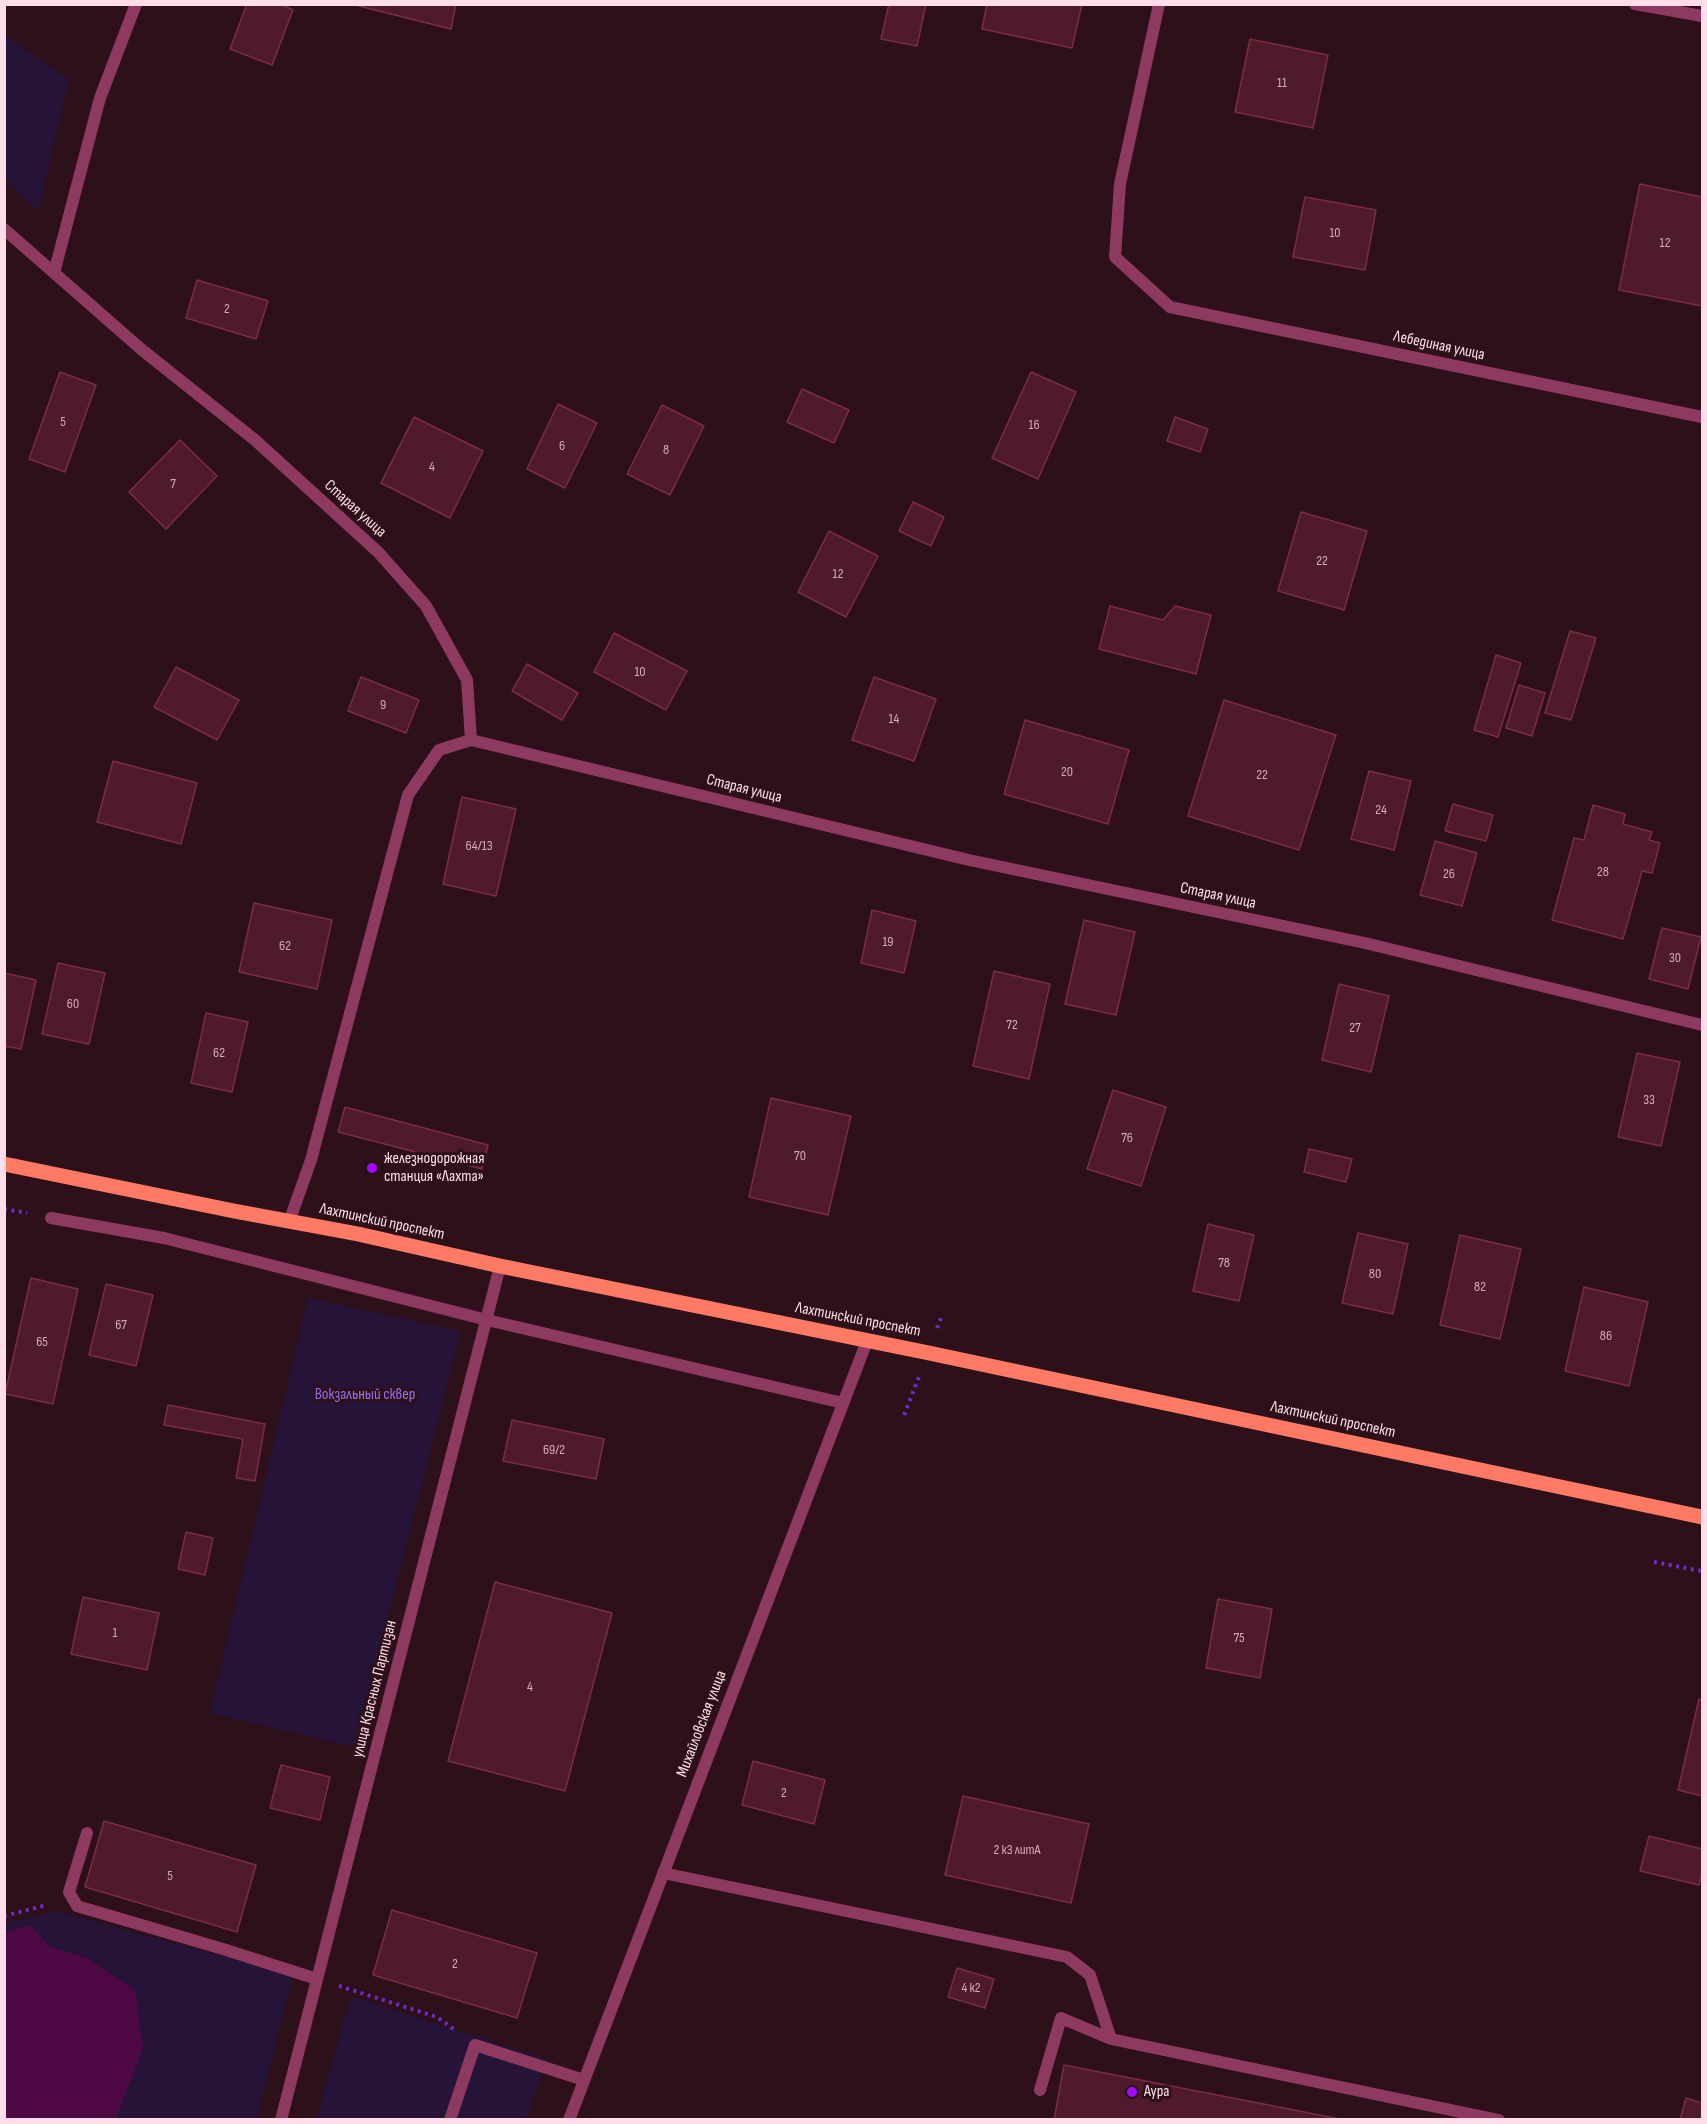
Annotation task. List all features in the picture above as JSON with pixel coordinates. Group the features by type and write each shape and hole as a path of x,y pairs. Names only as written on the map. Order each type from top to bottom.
{"main road":[{"name":"Лахтинский проспект","path":"4,1164 358,1234 500,1266 1702,1517"}],"street":[{"path":"54,273 100,98 136,4"},
{"name":"Лебединая улица","path":"1159,4 1120,184 1115,257 1170,307 1702,417"},
{"path":"1635,4 1702,16"},
{"name":"Старая улица","path":"4,230 141,349 255,440 386,561 426,606 467,680 471,740 969,860 1365,943 1702,1024"},
{"path":"289,1222 311,1160 408,795 439,750 471,740"},
{"path":"51,1218 164,1238 487,1320 843,1403"},
{"name":"улица Красных Партизан","path":"281,2120 500,1266"},
{"name":"Михайловская улица","path":"569,2120 867,1341"},
{"path":"87,1833 69,1892 77,1906 317,1978"},
{"path":"663,1873 1067,1957 1090,1975 1111,2039"},
{"path":"1040,2090 1061,2018 1111,2039 1498,2120"},
{"path":"450,2120 475,2044 584,2080"}],"path":[{"path":"1654,1562 1702,1571"},
{"path":"4,1916 54,1903 77,1906"},
{"path":"317,1978 437,2017 475,2044"}],"green space":[{"path":"4,35 69,80 38,211 5,179"},
{"name":"Вокзальный сквер","path":"308,1298 461,1331 355,1747 210,1713"},
{"path":"56,1911 293,1975 257,2119 5,2119 4,1923"},
{"path":"351,1996 547,2059 527,2119 316,2120"}],"shaded area":[{"path":"30,1925 50,1947 87,1958 135,1990 143,2048 116,2119 5,2119 5,1933"}],"building":[{"path":"247,4 280,4 293,10 272,65 230,49"},
{"path":"351,4 456,4 451,29"},
{"path":"889,4 926,4 917,46 881,39"},
{"path":"987,4 1082,4 1072,48 982,29"},
{"path":"1250,39 1328,55 1313,128 1235,112"},
{"path":"1640,184 1702,197 1702,306 1619,290"},
{"path":"1305,197 1376,210 1365,270 1293,257"},
{"path":"197,280 268,301 256,339 186,318"},
{"path":"60,372 96,385 65,472 29,459"},
{"path":"1031,372 1076,392 1038,479 992,458"},
{"path":"802,389 849,410 834,443 787,422"},
{"path":"558,404 597,423 565,488 527,469"},
{"path":"662,405 704,426 670,495 627,474"},
{"path":"414,417 483,451 450,518 381,483"},
{"path":"1175,417 1208,429 1200,452 1167,441"},
{"path":"180,440 217,476 166,529 129,492"},
{"path":"913,502 944,517 931,546 899,531"},
{"path":"1301,512 1367,531 1344,610 1278,591"},
{"path":"829,531 878,556 846,617 798,592"},
{"path":"1110,606 1163,620 1175,606 1211,615 1196,674 1099,649"},
{"path":"1570,631 1596,638 1571,720 1545,713"},
{"path":"614,633 687,671 666,710 594,672"},
{"path":"1496,655 1521,663 1498,737 1474,730"},
{"path":"527,664 578,693 562,720 512,691"},
{"path":"176,667 239,700 217,740 154,707"},
{"path":"361,677 419,700 406,733 348,711"},
{"path":"874,677 936,699 914,761 852,740"},
{"path":"1519,685 1545,693 1532,736 1506,728"},
{"path":"1224,700 1336,735 1299,850 1188,816"},
{"path":"1025,720 1129,750 1108,824 1004,794"},
{"path":"113,761 197,783 181,844 97,822"},
{"path":"1369,771 1411,781 1394,850 1351,839"},
{"path":"462,797 516,809 496,896 443,884"},
{"path":"1453,804 1493,815 1486,841 1445,831"},
{"path":"1593,805 1625,814 1623,824 1652,832 1649,840 1660,843 1652,873 1642,871 1623,939 1552,920 1574,838 1584,840"},
{"path":"1435,841 1477,853 1462,906 1420,895"},
{"path":"254,903 332,920 317,989 239,972"},
{"path":"872,910 916,921 904,973 861,963"},
{"path":"1084,920 1135,932 1116,1015 1065,1004"},
{"path":"1662,928 1701,937 1688,989 1649,979"},
{"path":"58,963 105,973 89,1044 42,1034"},
{"path":"994,971 1050,984 1029,1079 973,1066"},
{"path":"4,973 36,980 21,1049 4,1046"},
{"path":"1339,984 1389,996 1371,1072 1322,1060"},
{"path":"206,1013 248,1022 232,1092 191,1083"},
{"path":"1637,1053 1680,1062 1661,1146 1618,1137"},
{"path":"1113,1090 1166,1107 1141,1186 1087,1169"},
{"path":"771,1098 851,1116 828,1215 749,1197"},
{"path":"345,1107 488,1145 482,1169 338,1132"},
{"path":"1309,1149 1352,1159 1346,1182 1304,1172"},
{"path":"1208,1224 1254,1235 1239,1301 1193,1291"},
{"path":"1358,1233 1408,1244 1393,1314 1342,1303"},
{"path":"1460,1235 1521,1249 1500,1339 1440,1325"},
{"path":"31,1278 78,1289 53,1404 5,1394"},
{"path":"106,1284 153,1295 136,1366 89,1355"},
{"path":"1584,1287 1648,1302 1629,1386 1565,1371"},
{"path":"168,1405 265,1424 255,1481 236,1478 243,1439 164,1425"},
{"path":"512,1420 604,1439 596,1479 503,1461"},
{"path":"186,1532 213,1538 205,1575 178,1569"},
{"path":"495,1582 612,1613 565,1791 448,1761"},
{"path":"83,1597 159,1613 147,1670 71,1654"},
{"path":"1218,1599 1272,1609 1260,1678 1206,1668"},
{"path":"1699,1699 1702,1700 1702,1796 1678,1790"},
{"path":"753,1761 825,1780 814,1824 742,1805"},
{"path":"281,1765 330,1777 320,1820 270,1808"},
{"path":"963,1796 1089,1824 1071,1903 945,1875"},
{"path":"104,1821 256,1865 237,1932 85,1887"},
{"path":"1649,1836 1702,1849 1702,1872 1699,1885 1640,1871"},
{"path":"392,1910 537,1953 517,2018 373,1975"},
{"path":"957,1968 994,1979 985,2008 948,1997"},
{"name":"Аура","path":"1064,2065 1345,2120 1054,2120"},
{"path":"1686,2098 1702,2103 1702,2120 1680,2120"}],"place":[{"name":"железнодорожная станция «Лахта»","path":"372,1168"},
{"name":"Аура","path":"1132,2092"}]}
